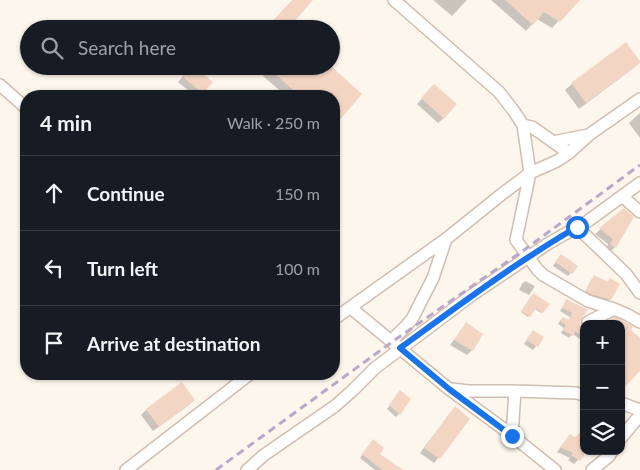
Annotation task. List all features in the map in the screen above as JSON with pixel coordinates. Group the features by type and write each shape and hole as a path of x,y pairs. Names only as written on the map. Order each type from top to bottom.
{"street":[{"path":"394,0 499,92 523,125 530,173 516,240 537,269 558,284 588,301 614,309 640,321"},
{"path":"0,85 20,103"},
{"path":"340,315 446,239 530,173 557,161 569,153 590,134 640,99"},
{"path":"523,125 532,127 569,153"},
{"path":"553,142 590,134"},
{"path":"395,344 549,243 588,221 640,183"},
{"path":"622,196 640,212"},
{"path":"577,227 626,274 640,293"},
{"path":"247,470 264,455 335,406 375,368 412,319 433,278 446,239"},
{"path":"351,308 449,389 555,470"},
{"path":"592,320 614,309"},
{"path":"126,470 242,380"},
{"path":"449,389 580,394"},
{"path":"512,436 515,391"},
{"path":"625,404 640,410"},
{"path":"625,433 640,414"},
{"path":"592,470 609,455"},
{"path":"605,470 610,455"}],"building":[{"path":"292,0 313,0 296,20 273,20"},
{"path":"505,0 580,0 560,22 544,12 533,25"},
{"path":"626,42 640,63 586,103 571,83"},
{"path":"340,74 362,94 340,120 340,90 293,90 276,75"},
{"path":"205,75 213,82 206,90 198,90 182,76"},
{"path":"434,84 457,104 444,119 421,98"},
{"path":"624,208 634,217 616,248 610,244 613,239 599,228"},
{"path":"561,254 578,266 572,274 555,262"},
{"path":"594,275 608,282 610,278 620,284 611,300 586,291"},
{"path":"533,293 550,304 543,313 536,308 530,317 521,311"},
{"path":"566,299 588,310 580,320 580,334 575,331 573,336 563,330 566,325 560,321 563,317 569,320 572,313 562,308"},
{"path":"614,317 620,320 609,320"},
{"path":"466,322 483,334 473,351 454,340"},
{"path":"625,322 633,326 631,330 640,338 640,371 625,387"},
{"path":"533,330 544,337 538,347 526,340"},
{"path":"182,382 195,400 159,427 146,409"},
{"path":"400,390 411,399 400,415 389,405"},
{"path":"455,406 470,419 440,459 424,448"},
{"path":"580,433 580,455 584,456 580,461 571,455 573,453 560,447 570,434 575,437"},
{"path":"373,439 384,448 380,454 403,470 382,470 362,454"}],"railway":[{"path":"340,380 524,250 640,165"},
{"path":"216,470 340,380"}],"route":[{"path":"512,436 449,389 400,348 472,295 549,243 577,227"}]}
